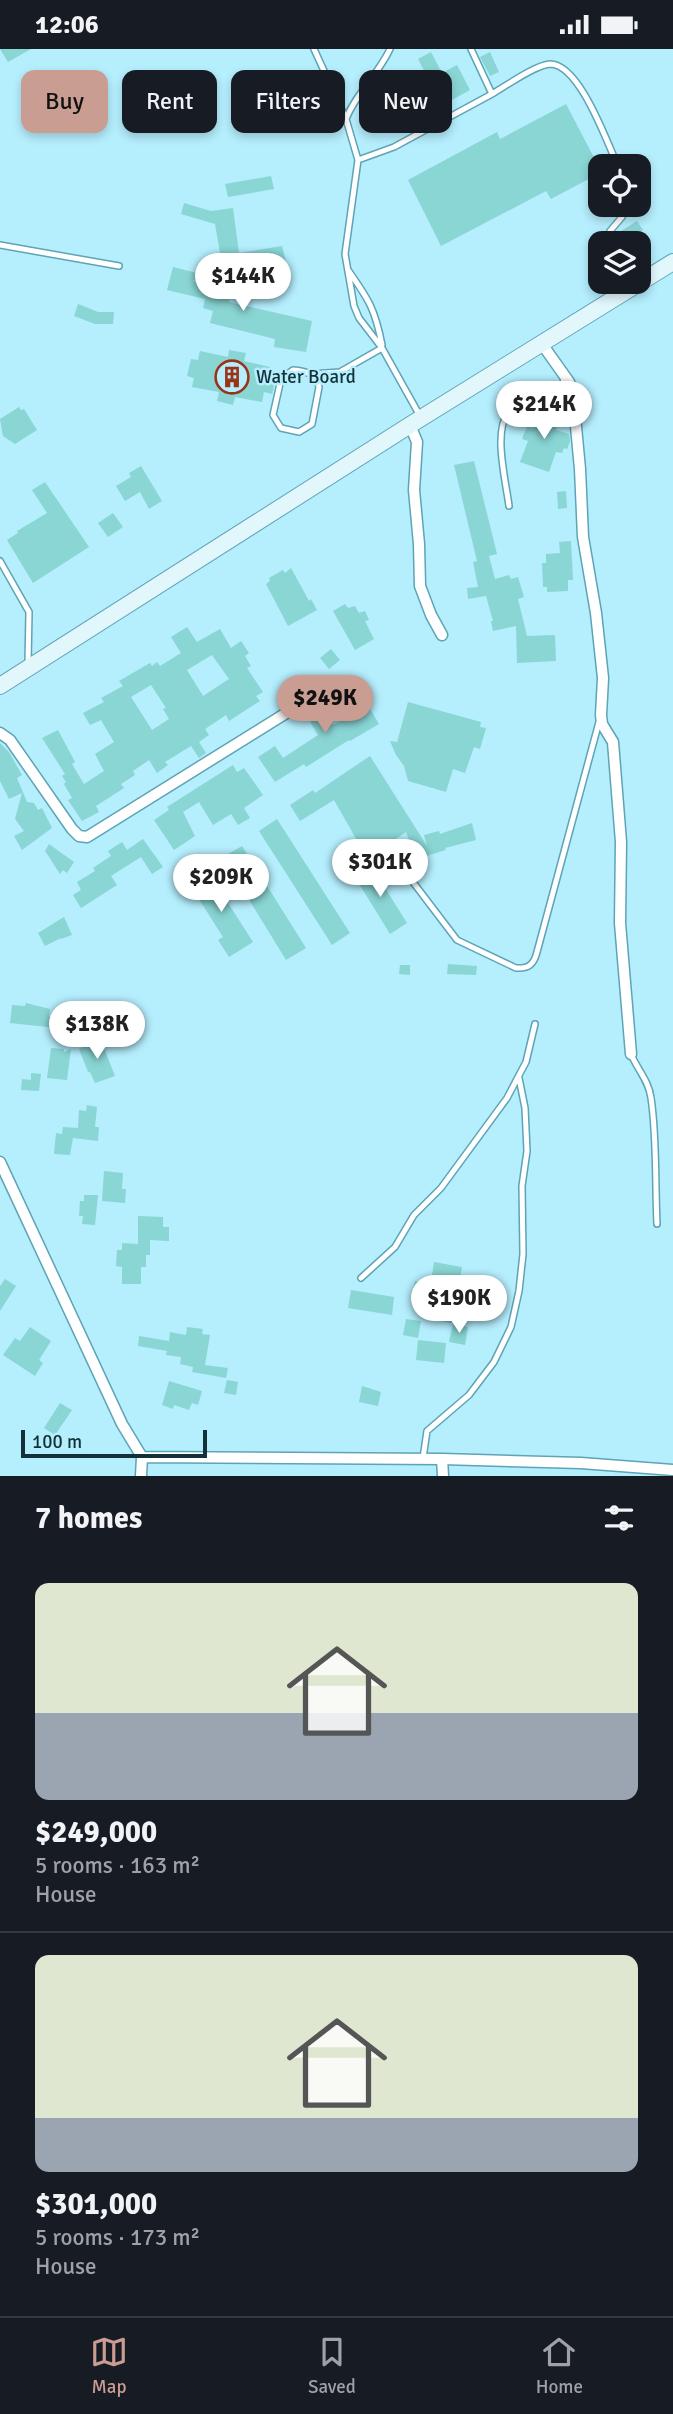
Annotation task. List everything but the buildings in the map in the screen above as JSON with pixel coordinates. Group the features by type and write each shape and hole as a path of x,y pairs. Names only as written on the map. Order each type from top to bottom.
{"main road":[{"path":"0,686 673,262"}],"street":[{"path":"542,344 564,373 573,395 583,537 596,613 603,678 602,724 614,742 621,842 620,923 631,1053"},
{"path":"416,422 414,491 420,586 442,635"},
{"path":"0,733 10,740 72,829 79,836 87,837 312,697"},
{"path":"0,1162 122,1424 142,1457 141,1476"},
{"path":"142,1457 442,1459 673,1469"},
{"path":"442,1459 443,1476"}],"lane":[{"path":"314,49 346,119 358,160 346,234 345,254 351,296 359,318 382,348 416,422"},
{"path":"346,119 354,100 376,73 390,49"},
{"path":"471,49 492,94"},
{"path":"358,160 394,147 550,64 566,70 574,78 587,99 612,154"},
{"path":"610,231 622,217"},
{"path":"0,245 119,266"},
{"path":"348,270 375,312 382,348"},
{"path":"311,374 319,387 312,423 299,432 281,428 273,415 284,375 293,370 311,374 340,372 382,348"},
{"path":"509,506 500,435 503,419 508,413 558,389 563,384 564,373"},
{"path":"0,561 29,612 27,669"},
{"path":"384,844 457,940 516,968 527,968 532,965 537,952 601,715"},
{"path":"360,1278 395,1247 414,1215 442,1188 519,1079 535,1024"},
{"path":"631,1053 651,1098 657,1224"},
{"path":"423,1459 427,1431 469,1395 494,1362 511,1327 523,1254 522,1186 527,1151 525,1108 519,1079"}],"place":[{"name":"Water Board","path":"232,377"}]}
